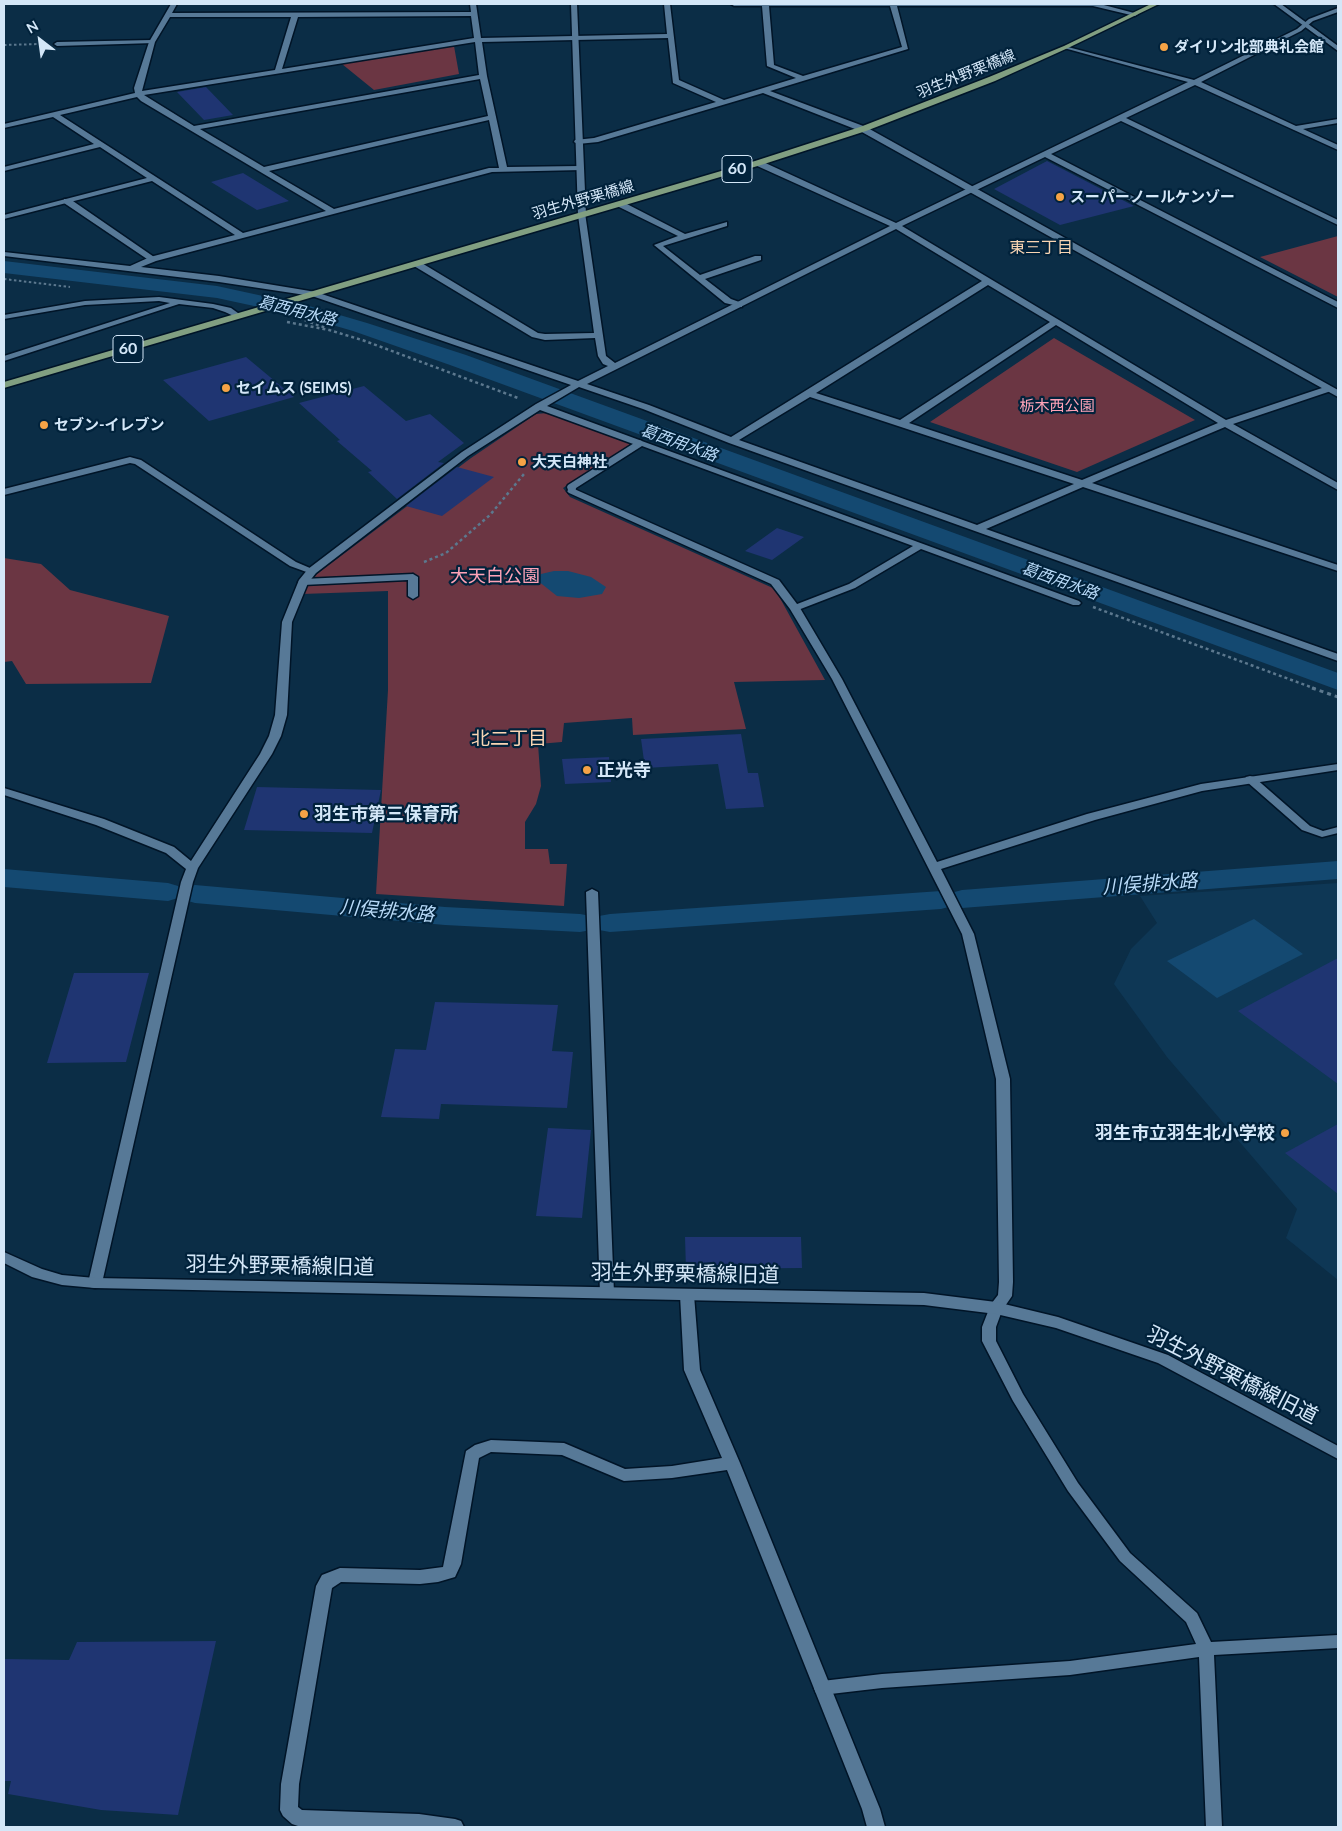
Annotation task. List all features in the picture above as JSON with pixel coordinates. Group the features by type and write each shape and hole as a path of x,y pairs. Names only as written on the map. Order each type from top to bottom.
{"main road":[{"name":"羽生外野栗橋線","path":"4,385 758,163 863,129 992,79 1066,47 1156,4"}],"street":[{"path":"174,4 152,42 138,88 139,94 144,100 331,211"},
{"path":"338,15 342,4"},
{"path":"473,4 483,76 503,168"},
{"path":"574,4 582,215 602,356 606,362 614,366"},
{"path":"667,4 676,82 723,102"},
{"path":"734,4 1093,4 1135,14"},
{"path":"766,4 771,66 801,78"},
{"path":"578,142 596,140 906,48 893,4"},
{"path":"1277,4 1338,49"},
{"path":"96,1283 182,898 192,868 266,754 275,736 281,715 287,622 303,582 312,571 465,454 575,386 896,226 1195,82 1299,30 1311,20 1338,10"},
{"path":"169,15 474,14"},
{"path":"278,72 295,15"},
{"path":"4,126 139,94 477,40 671,36"},
{"path":"1066,47 1195,82 1338,148"},
{"path":"193,128 483,76"},
{"path":"762,90 863,129 1338,394"},
{"path":"55,114 99,145 242,236"},
{"path":"262,170 492,117"},
{"path":"1121,118 1338,223"},
{"path":"1295,128 1338,121"},
{"path":"4,168 99,145"},
{"path":"1044,154 1338,305"},
{"path":"758,163 896,226 1225,423 1338,487"},
{"path":"133,268 138,264 153,259 331,211 503,168 579,168"},
{"path":"4,217 153,179"},
{"path":"4,254 219,279 309,296 575,386 646,407 732,441 1338,658"},
{"path":"417,264 535,335 545,337 598,335"},
{"path":"732,441 987,282"},
{"path":"901,424 1055,322"},
{"path":"979,528 1225,423 1338,386"},
{"path":"808,393 1338,568"},
{"path":"542,405 639,443"},
{"path":"572,491 770,578 780,586 795,608 837,679 968,934 1003,1079 1006,1282 1005,1296 996,1308"},
{"path":"934,867 1091,817 1201,788 1338,767"},
{"path":"4,791 100,822 170,850 192,868"},
{"name":"羽生外野栗橋線旧道","path":"5,1261 62,1280 96,1283 924,1299 996,1308 1058,1323 1163,1359 1338,1453"},
{"path":"687,1295 692,1370 732,1463 871,1810 876,1827"},
{"path":"455,1827 419,1822 298,1818 289,1810 292,1774 324,1586 328,1580 340,1575 420,1576 449,1572 472,1455 480,1449 492,1446 559,1448 624,1475 672,1472 732,1463"}],"lane":[{"path":"56,44 152,42"},
{"path":"67,201 153,259"},
{"path":"620,204 685,236"},
{"path":"724,224 658,245 728,301 739,305"},
{"path":"699,278 758,258"},
{"path":"4,318 84,303 149,299 179,300 221,308 238,316"},
{"path":"4,359 174,304 179,300"},
{"path":"572,491 571,487 636,447 639,443 1076,603"},
{"path":"4,492 122,461 138,462 293,564 312,571"},
{"path":"795,608 852,586 919,546"},
{"path":"303,582 413,577 413,596"},
{"path":"1250,779 1306,828 1322,834 1338,830"},
{"path":"592,892 607,1293"},
{"path":"996,1308 989,1326 992,1347 1018,1397 1073,1487 1125,1557 1192,1618 1206,1649 1214,1827"},
{"path":"822,1688 882,1681 1070,1668 1206,1649 1338,1641"}],"path":[{"path":"4,45 56,44"},
{"path":"294,317 519,398"},
{"path":"283,321 330,330"},
{"path":"421,563 446,554 490,515 524,474"},
{"path":"1076,603 1097,608 1338,697"}],"shaded area":[{"path":"554,571 568,571 591,577 606,587 602,594 579,598 557,596 538,581 541,574"},
{"name":"羽生市立羽生北小学校","path":"1338,883 1338,1280 1286,1238 1297,1209 1167,1057 1114,984 1131,949 1157,923 1140,896"},
{"path":"1254,919 1303,954 1217,998 1167,961"}],"green space":[{"path":"454,46 459,74 374,90 342,64"},
{"path":"1338,236 1338,297 1260,257"},
{"name":"栃木西公園","path":"1054,338 1195,420 1077,472 930,422"},
{"name":"大天白公園","path":"547,413 629,443 630,447 563,488 570,497 775,589 825,680 734,682 746,729 633,735 632,718 564,723 562,742 538,744 541,786 536,804 525,822 525,849 548,849 550,864 567,864 564,906 376,894 388,690 388,591 302,594 313,577 471,458 536,414"},
{"path":"4,558 41,564 70,590 169,616 151,683 26,684 12,661 4,662"}],"building":[{"path":"206,87 233,115 204,120 177,92"},
{"path":"1047,161 1134,206 1060,225 994,189"},
{"path":"243,173 289,201 257,210 211,182"},
{"path":"246,357 294,397 209,421 163,380"},
{"path":"364,386 406,421 430,414 464,443 438,462 444,463 397,499 368,472 372,471 337,441 340,440 299,403"},
{"path":"457,467 494,477 442,516 406,506"},
{"path":"777,528 804,537 772,560 745,551"},
{"path":"741,734 748,773 758,773 764,807 726,809 718,764 645,768 641,739"},
{"path":"609,757 611,782 565,784 562,759"},
{"path":"257,787 381,790 372,833 244,830"},
{"path":"1338,958 1338,1084 1238,1011"},
{"path":"74,973 149,973 126,1062 47,1063"},
{"path":"435,1002 558,1005 552,1051 573,1052 567,1108 441,1104 439,1119 381,1117 395,1049 426,1050"},
{"path":"1338,1124 1338,1194 1285,1153"},
{"path":"548,1128 591,1130 582,1218 536,1216"},
{"path":"685,1237 801,1237 802,1268 686,1269"},
{"path":"216,1641 178,1815 101,1810 8,1794 11,1781 4,1781 4,1659 69,1660 77,1642"}],"waterway":[{"name":"葛西用水路","path":"4,267 217,292 309,312 360,327 458,360 1338,682"},
{"name":"川俣排水路","path":"962,899 1338,870"},
{"name":"川俣排水路","path":"4,878 168,892"},
{"name":"川俣排水路","path":"195,894 445,916 580,923"},
{"name":"川俣排水路","path":"610,923 941,900"}],"place":[{"name":"ダイリン北部典礼会館","path":"1164,47"},
{"name":"スーパーノールケンゾー","path":"1060,197"},
{"name":"セイムス (SEIMS)","path":"226,388"},
{"name":"セブン-イレブン","path":"44,425"},
{"name":"大天白神社","path":"522,462"},
{"name":"正光寺","path":"587,770"},
{"name":"羽生市第三保育所","path":"304,814"},
{"name":"羽生市立羽生北小学校","path":"1285,1133"}],"district":[{"name":"東三丁目","path":"1041,248"},
{"name":"北二丁目","path":"509,739"}]}
